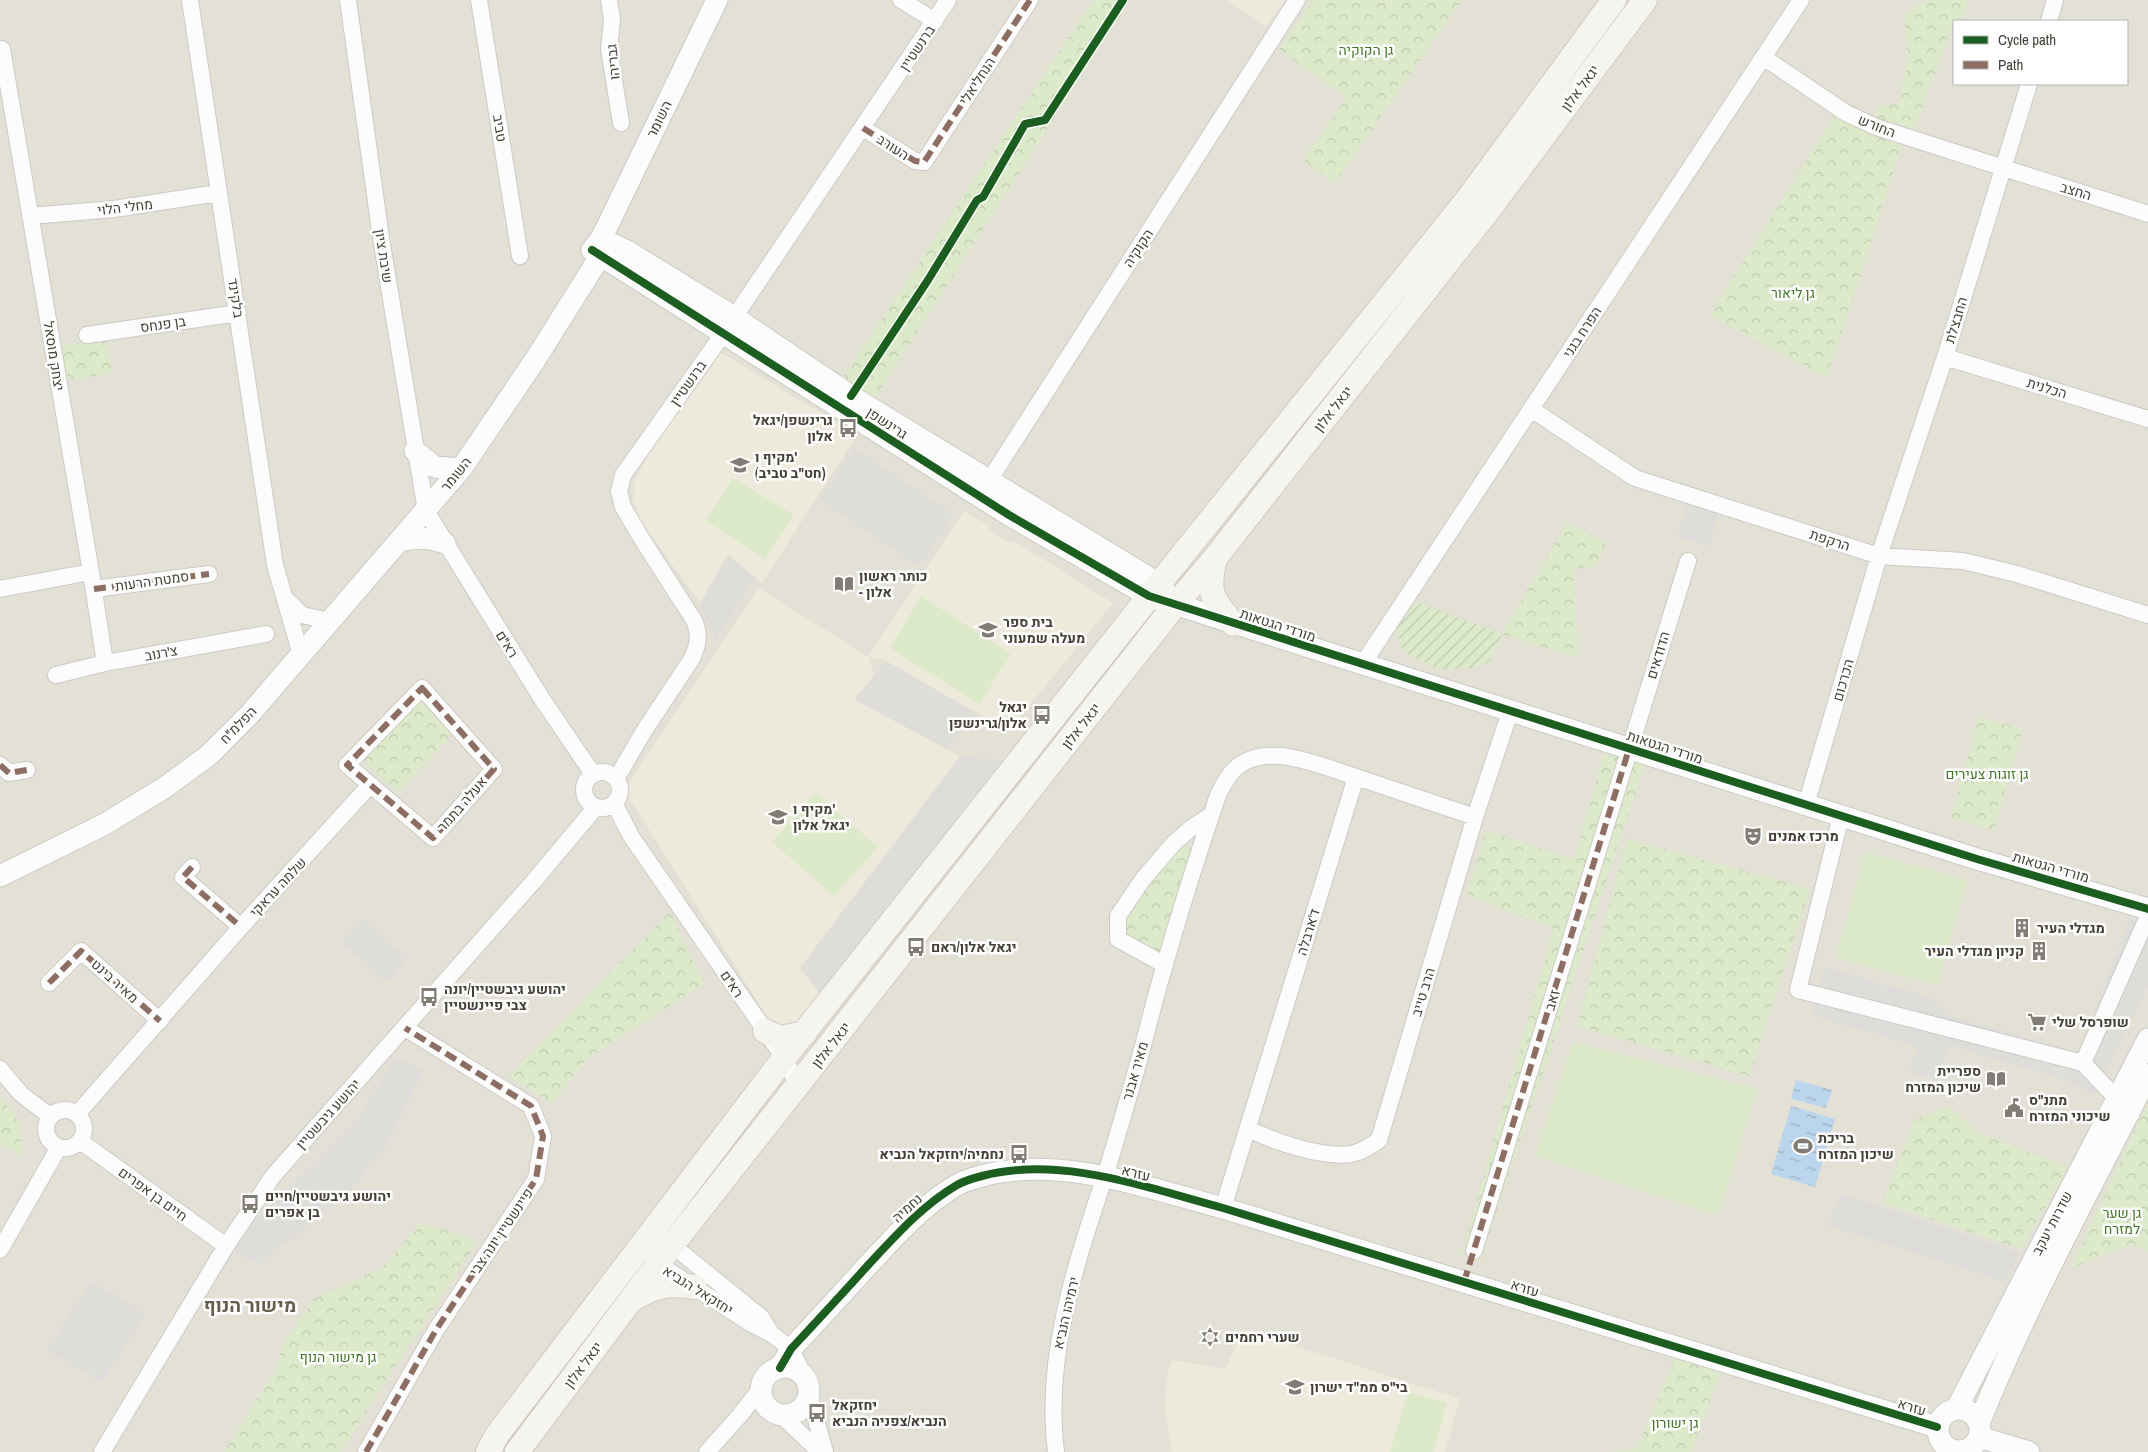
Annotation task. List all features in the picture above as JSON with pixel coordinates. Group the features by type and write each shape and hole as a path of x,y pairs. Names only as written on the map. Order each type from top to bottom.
{"main road":[{"name":"יגאל אלון","path":"488,1452 497,1435 780,1064 1154,590 1466,200 1614,0"},
{"name":"יגאל אלון","path":"517,1452 672,1245 1175,605 1215,558 1487,212 1645,0"},
{"path":"1215,558 1212,572 1212,597 1233,624"},
{"path":"759,1023 780,1038 805,1033"},
{"path":"632,1300 657,1286 669,1284 695,1286"}],"street":[{"name":"בלקינד","path":"190,0 275,565 301,656"},
{"name":"שיבת ציון","path":"348,0 381,238 426,511"},
{"name":"טביב","path":"479,0 520,256"},
{"name":"גבריהו","path":"609,0 612,20 609,49 621,123"},
{"name":"השומר","path":"426,511 461,469 535,360 584,260 598,248 717,0"},
{"path":"901,0 935,21"},
{"name":"ברנשטיין","path":"616,779 644,730 691,660 697,648 699,634 695,622 623,506 619,491 623,475 729,325 948,0"},
{"name":"הנחליאלי","path":"924,162 1030,0"},
{"name":"הקוקיה","path":"983,489 1297,0"},
{"name":"הפרח בגני","path":"1362,665 1801,0"},
{"path":"2049,20 2055,0"},
{"name":"יצחק מוסאל","path":"1,49 94,589 104,663"},
{"name":"החורש","path":"1763,57 1846,112 1876,127 2003,169"},
{"name":"החבצלת","path":"1880,556 1945,357 2030,85"},
{"name":"העורב","path":"863,128 915,161 924,162"},
{"name":"החצב","path":"2003,169 2148,214"},
{"name":"מחלי הלוי","path":"30,216 114,209 218,193"},
{"name":"גרינשפן","path":"598,248 729,325 983,489 1154,590 1175,605"},
{"name":"בן פנחס","path":"87,335 238,313"},
{"name":"הכלנית","path":"1945,357 2148,419"},
{"name":"הרקפת","path":"1531,409 1635,478 1880,556 1963,560 2017,574 2148,615"},
{"path":"415,451 435,467 461,469"},
{"name":"הפלמ\"ח","path":"0,876 105,824 164,788 209,755 249,715 426,511"},
{"name":"רא\"ם","path":"426,511 542,699 593,774"},
{"path":"399,541 414,538 430,538 445,543"},
{"name":"הכרכום","path":"1806,805 1880,556"},
{"name":"הדודאים","path":"1629,749 1688,561"},
{"path":"0,589 91,572"},
{"name":"סמטת הרעות","path":"94,589 210,574"},
{"path":"283,596 302,615 330,621"},
{"name":"מורדי הגטאות","path":"1175,605 1977,859 2148,909"},
{"name":"צ'רנוב","path":"56,675 104,663 266,634"},
{"name":"אעלה בתמר","path":"422,688 494,769 433,838 370,785 347,765 422,688"},
{"name":"הרב טייב","path":"1248,1129 1268,1139 1326,1153 1351,1154 1367,1149 1379,1140 1475,818 1510,712"},
{"name":"זאב","path":"1474,1251 1629,749"},
{"name":"מאיר אבנר","path":"1104,1177 1164,965 1211,815 1222,788 1233,771 1244,763 1256,758 1288,755 1356,777"},
{"path":"0,765 9,773 26,770"},
{"path":"598,772 608,773 616,779 620,789 614,803 602,808 596,807 587,800 584,789 585,783 593,774 598,772"},
{"path":"1356,777 1475,818"},
{"name":"ד'ארבלה","path":"1223,1208 1356,777"},
{"name":"שלמה עראקי","path":"77,1114 240,927 370,785"},
{"name":"רא\"ם","path":"614,803 631,836 759,1023 780,1064 798,1086"},
{"name":"יהושע גיבשטיין","path":"102,1452 226,1246 273,1176 405,1028 596,807"},
{"path":"1164,965 1118,939 1118,916 1130,896 1160,858 1190,829 1211,815"},
{"path":"1841,816 1798,990 2082,1063 2118,1099"},
{"path":"192,867 183,877 240,927"},
{"path":"2082,1063 2148,916"},
{"name":"מאיר בינט","path":"49,983 81,951 160,1021"},
{"name":"פיינשטיין יונה צבי","path":"366,1452 436,1330 536,1180 543,1136 531,1106 405,1028"},
{"name":"שדרות יעקב","path":"1957,1408 2148,1039"},
{"path":"0,1069 21,1094 51,1117"},
{"name":"שדרות יעקב","path":"1972,1441 1994,1387 2062,1245 2148,1075"},
{"path":"61,1111 77,1114 81,1119 84,1130 80,1141 70,1148 58,1147 47,1135 46,1129 51,1117 61,1111"},
{"name":"חיים בן אפרים","path":"80,1141 226,1246"},
{"path":"0,1250 58,1147"},
{"name":"נחמיה","path":"780,1368 791,1349 915,1216 959,1184 997,1172 1021,1169 1068,1170 1104,1177"},
{"name":"עזרא","path":"1104,1177 1223,1208 1937,1439"},
{"name":"ירמיהו הנביא","path":"1056,1452 1054,1435 1055,1394 1060,1335 1091,1217 1104,1177"},
{"name":"יחזקאל הנביא","path":"646,1240 672,1245 761,1317 773,1335"},
{"name":"יחזקאל הנביא","path":"646,1240 658,1264 750,1323 773,1335 791,1349 806,1385 825,1452"},
{"path":"707,1452 742,1414 762,1387 768,1374 780,1368 793,1368 806,1385 801,1408 788,1414 780,1414"},
{"path":"762,1387 764,1401 768,1407 780,1414 820,1452"},
{"path":"1972,1441 1971,1412 1957,1408 1949,1410 1942,1416 1937,1439 1953,1450 1972,1441 2029,1452"}],"shaded area":[{"path":"0,0 2148,0 2148,1452 0,1452"},
{"path":"1227,0 1285,0 1266,27"},
{"name":"מקיף ו' (חט\"ב טביב)","path":"718,351 857,435 762,583 728,555 700,603 640,520 633,501 634,481 651,450"},
{"path":"854,448 953,515 919,566 819,499"},
{"path":"1688,502 1719,512 1709,546 1678,537"},
{"name":"מקיף ו' יגאל אלון","path":"964,511 990,526 989,529 998,536 1012,543 1014,541 1113,603 1011,728 973,711 886,661 869,657 874,676 855,700 960,756 800,968 820,994 796,1028 773,1026 624,790 759,588 868,657"},
{"path":"728,555 754,577 716,641 700,603"},
{"path":"886,661 973,711 947,749 855,699"},
{"path":"960,756 1007,761 820,994 800,968"},
{"path":"2130,917 2148,922 2148,986 2094,1094 2065,1080 1949,1045 1937,1081 1910,1072 1918,1046 1811,1015 1825,967 1933,999 1947,1015 2079,1053"},
{"path":"363,920 408,958 388,982 342,944"},
{"path":"395,1057 423,1071 389,1141 348,1193 259,1264 234,1252 243,1231 315,1164 358,1120"},
{"path":"1842,1194 2020,1253 2006,1282 1828,1225"},
{"path":"91,1281 145,1314 102,1382 48,1350"},
{"name":"בי\"ס ממ\"ד ישרון","path":"1243,1329 1460,1399 1445,1452 1172,1452 1165,1409 1167,1376 1172,1360 1225,1369"}],"green space":[{"path":"1093,0 1130,0 869,407 837,387"},
{"name":"גן הקוקיה","path":"1314,0 1382,0 1385,2 1386,0 1462,0 1335,183 1303,160 1347,97 1279,50"},
{"path":"1928,0 1968,0 1964,14 1960,20 1953,20 1953,28 1915,128 1874,119 1878,107 1899,104 1907,63 1905,13"},
{"name":"גן ליאור","path":"1835,115 1904,140 1827,378 1710,315"},
{"path":"106,338 112,373 65,381 58,346"},
{"path":"733,478 794,515 765,559 706,521"},
{"path":"1567,523 1606,543 1596,566 1574,569 1578,658 1502,634"},
{"path":"921,596 1011,654 979,704 890,648"},
{"path":"1416,602 1502,634 1489,662 1473,668 1437,669 1404,652 1396,629"},
{"path":"423,698 454,732 398,792 363,760"},
{"name":"גן זוגות צעירים","path":"1979,717 2023,729 1994,830 1951,818"},
{"path":"1605,751 1646,762 1480,1263 1462,1253 1554,928 1467,895 1486,831 1574,859"},
{"path":"815,793 878,847 834,896 772,842"},
{"path":"1627,839 1810,889 1749,1076 1577,1026"},
{"path":"1179,845 1194,849 1160,954 1129,937 1125,920 1149,881"},
{"path":"1865,852 1967,880 1938,985 1836,958"},
{"path":"670,912 704,984 588,1058 552,1103 509,1076"},
{"path":"1573,1042 1758,1089 1718,1215 1535,1156"},
{"path":"0,1098 19,1121 23,1156 0,1143"},
{"name":"גן שער למזרח","path":"2148,1102 2148,1250 2129,1245 2071,1268"},
{"path":"1949,1107 1979,1133 2068,1167 2021,1249 1883,1203 1914,1120"},
{"name":"גן מישור הנוף","path":"420,1224 446,1230 477,1241 340,1452 224,1452 277,1368 282,1346 314,1299 381,1269"},
{"name":"גן ישורון","path":"1675,1358 1722,1370 1691,1452 1605,1452 1637,1448"},
{"path":"1408,1392 1447,1403 1433,1452 1390,1452"}],"water":[{"path":"1796,1080 1832,1090 1826,1108 1791,1099"},
{"name":"בריכת שיכון המזרח","path":"1791,1106 1835,1119 1815,1187 1771,1174"}],"marked path":[{"path":"863,128 915,161 924,162 1030,0"},
{"path":"94,589 209,574"},
{"path":"422,688 494,769 433,838 347,765 422,688"},
{"path":"1464,1282 1629,749"},
{"path":"0,765 9,773 27,770"},
{"path":"192,867 183,877 241,927"},
{"path":"49,983 81,951 160,1021"},
{"path":"366,1452 436,1330 536,1179 543,1136 531,1106 405,1028"}],"cycle path":[{"path":"851,396 928,280 977,200 983,197 1025,124 1045,120 1123,0"},
{"path":"592,250 1009,515 1149,596 1977,859 2148,909"},
{"path":"780,1368 791,1349 890,1241 933,1202 957,1185 982,1176 1042,1169 1104,1177 1223,1208 1937,1427"}],"place":[{"name":"גרינשפן/יגאל אלון","path":"848,428"},
{"name":"מקיף ו' (חט\"ב טביב)","path":"740,465"},
{"name":"כותר ראשון - אלון","path":"844,584"},
{"name":"בית ספר מעלה שמעוני","path":"988,630"},
{"name":"יגאל אלון/גרינשפן","path":"1042,715"},
{"name":"מקיף ו' יגאל אלון","path":"778,817"},
{"name":"מרכז אמנים","path":"1753,836"},
{"name":"מגדלי העיר","path":"2022,928"},
{"name":"יגאל אלון/ראם","path":"916,947"},
{"name":"קניון מגדלי העיר","path":"2039,951"},
{"name":"יהושע גיבשטיין/יונה צבי פיינשטיין","path":"429,997"},
{"name":"שופרסל שלי","path":"2037,1022"},
{"name":"ספריית שיכון המזרח","path":"1996,1079"},
{"name":"מתנ\"ס שיכוני המזרח","path":"2014,1108"},
{"name":"בריכת שיכון המזרח","path":"1803,1146"},
{"name":"נחמיה/יחזקאל הנביא","path":"1019,1154"},
{"name":"יהושע גיבשטיין/חיים בן אפרים","path":"250,1204"},
{"name":"שערי רחמים","path":"1210,1337"},
{"name":"בי\"ס ממ\"ד ישרון","path":"1295,1387"},
{"name":"יחזקאל הנביא/צפניה הנביא","path":"817,1413"}],"district":[{"name":"מישור הנוף","path":"250,1305"}]}
